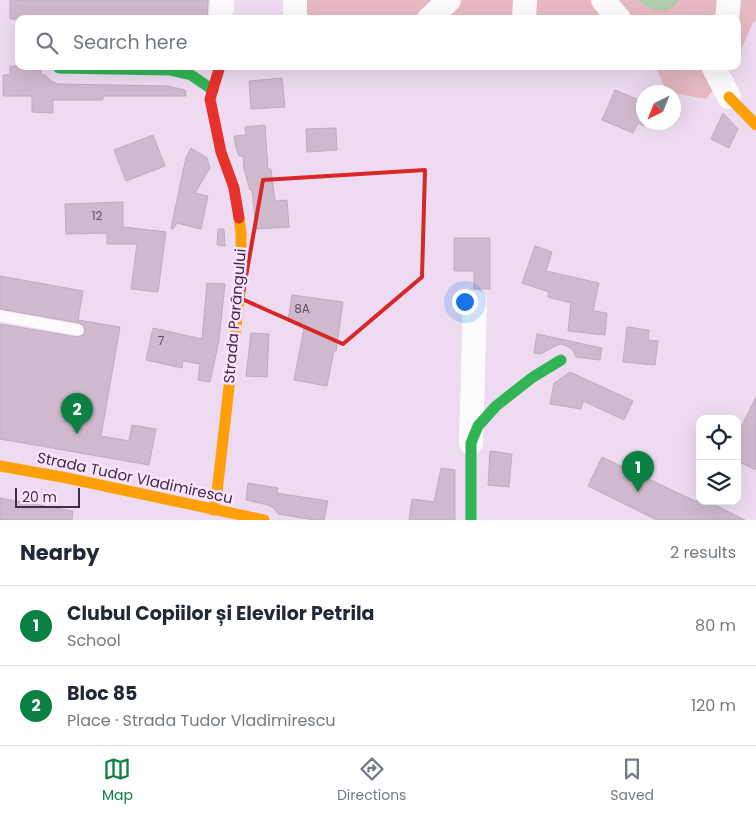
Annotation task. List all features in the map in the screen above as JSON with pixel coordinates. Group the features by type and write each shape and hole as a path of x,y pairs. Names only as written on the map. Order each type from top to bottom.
{"street":[{"path":"221,15 222,0"},
{"path":"295,0 295,15"},
{"path":"422,15 423,0"},
{"path":"434,15 448,0"},
{"path":"524,15 525,0"},
{"path":"603,0 616,15"},
{"path":"727,15 729,0"},
{"path":"170,70 191,75 213,90"},
{"name":"Strada Parângului","path":"213,510 217,492 241,282 241,234 234,188 221,152 210,99 219,70"},
{"path":"715,70 729,97 756,125"},
{"path":"471,520 471,443 476,302"},
{"path":"471,443 478,426 496,406 533,377 561,360"},
{"name":"Strada Tudor Vladimirescu","path":"0,466 68,478 264,520"}],"lane":[{"path":"0,316 78,330"}],"highlighted area":[{"path":"425,170 422,277 343,344 242,299 263,180"}],"shaded area":[{"path":"288,0 756,0 756,20 752,24 741,50 741,15 288,15"},
{"path":"637,0 680,0 670,9 659,10 648,7"},
{"path":"657,70 730,70 706,99 681,95 681,85 664,85"}],"building":[{"path":"10,0 208,0 207,15 15,15 15,19 10,19"},
{"path":"10,66 15,66 15,70 41,70 41,75 45,75 51,81 58,84 168,86 185,90 186,96 103,96 103,100 53,100 53,113 32,112 32,96 3,96 3,75 10,75"},
{"path":"282,78 285,107 251,109 249,81"},
{"path":"615,90 636,99 636,127 633,133 602,120"},
{"path":"723,113 738,129 729,148 711,139"},
{"path":"265,125 268,169 271,169 275,201 287,200 289,227 256,229 252,190 250,190 244,169 243,156 239,156 236,148 234,136 246,135 245,127"},
{"path":"336,128 337,150 307,152 306,129"},
{"path":"153,135 165,166 126,181 114,150"},
{"path":"191,148 207,158 210,168 195,193 208,196 201,229 177,223 173,229 171,228 186,157"},
{"path":"123,202 123,227 166,232 158,292 131,289 137,244 107,244 107,233 66,234 65,204"},
{"path":"218,229 224,229 225,246 217,245"},
{"path":"454,238 490,238 490,289 474,289 474,271 454,271"},
{"path":"535,246 552,252 546,271 599,283 593,311 607,313 605,335 568,331 571,303 548,297 549,292 522,283"},
{"path":"0,276 83,291 78,320 120,327 101,436 129,441 132,425 156,429 149,465 0,439 0,324 77,337 83,335 85,331 83,325 79,323 0,309"},
{"path":"207,283 225,284 219,340 210,382 198,380 200,364 183,361 182,368 146,360 153,328 202,339"},
{"path":"292,295 343,302 336,351 334,351 327,386 294,380 305,323 288,321"},
{"path":"627,327 649,330 648,340 658,341 655,365 623,362"},
{"path":"251,333 269,334 267,377 246,376"},
{"path":"537,334 602,348 600,360 576,357 569,347 561,344 541,354 534,353"},
{"path":"570,372 633,401 624,420 583,401 581,409 550,404 554,383"},
{"path":"756,397 756,470 741,463 741,427"},
{"path":"490,451 512,454 509,487 488,485"},
{"path":"602,457 696,501 696,505 715,505 745,520 657,520 588,486"},
{"path":"441,468 455,470 455,520 409,520 412,499 434,502"},
{"path":"248,483 278,488 277,493 328,501 324,520 278,514 274,508 268,505 246,500"},
{"path":"0,498 73,511 72,520 0,520"}],"traffic: fast":[{"path":"170,70 191,75 213,90"},
{"path":"471,520 471,443 478,426 496,406 533,377 561,360"}],"traffic: slow":[{"path":"729,97 756,125"},
{"path":"213,510 217,492 241,282 239,218"},
{"path":"0,466 67,478 264,520"}],"traffic: jam":[{"path":"219,70 210,99 221,152 234,188 239,218"}],"place":[{"name":"Bloc 85","path":"77,434"},
{"name":"Clubul Copiilor și Elevilor Petrila","path":"638,492"}]}
